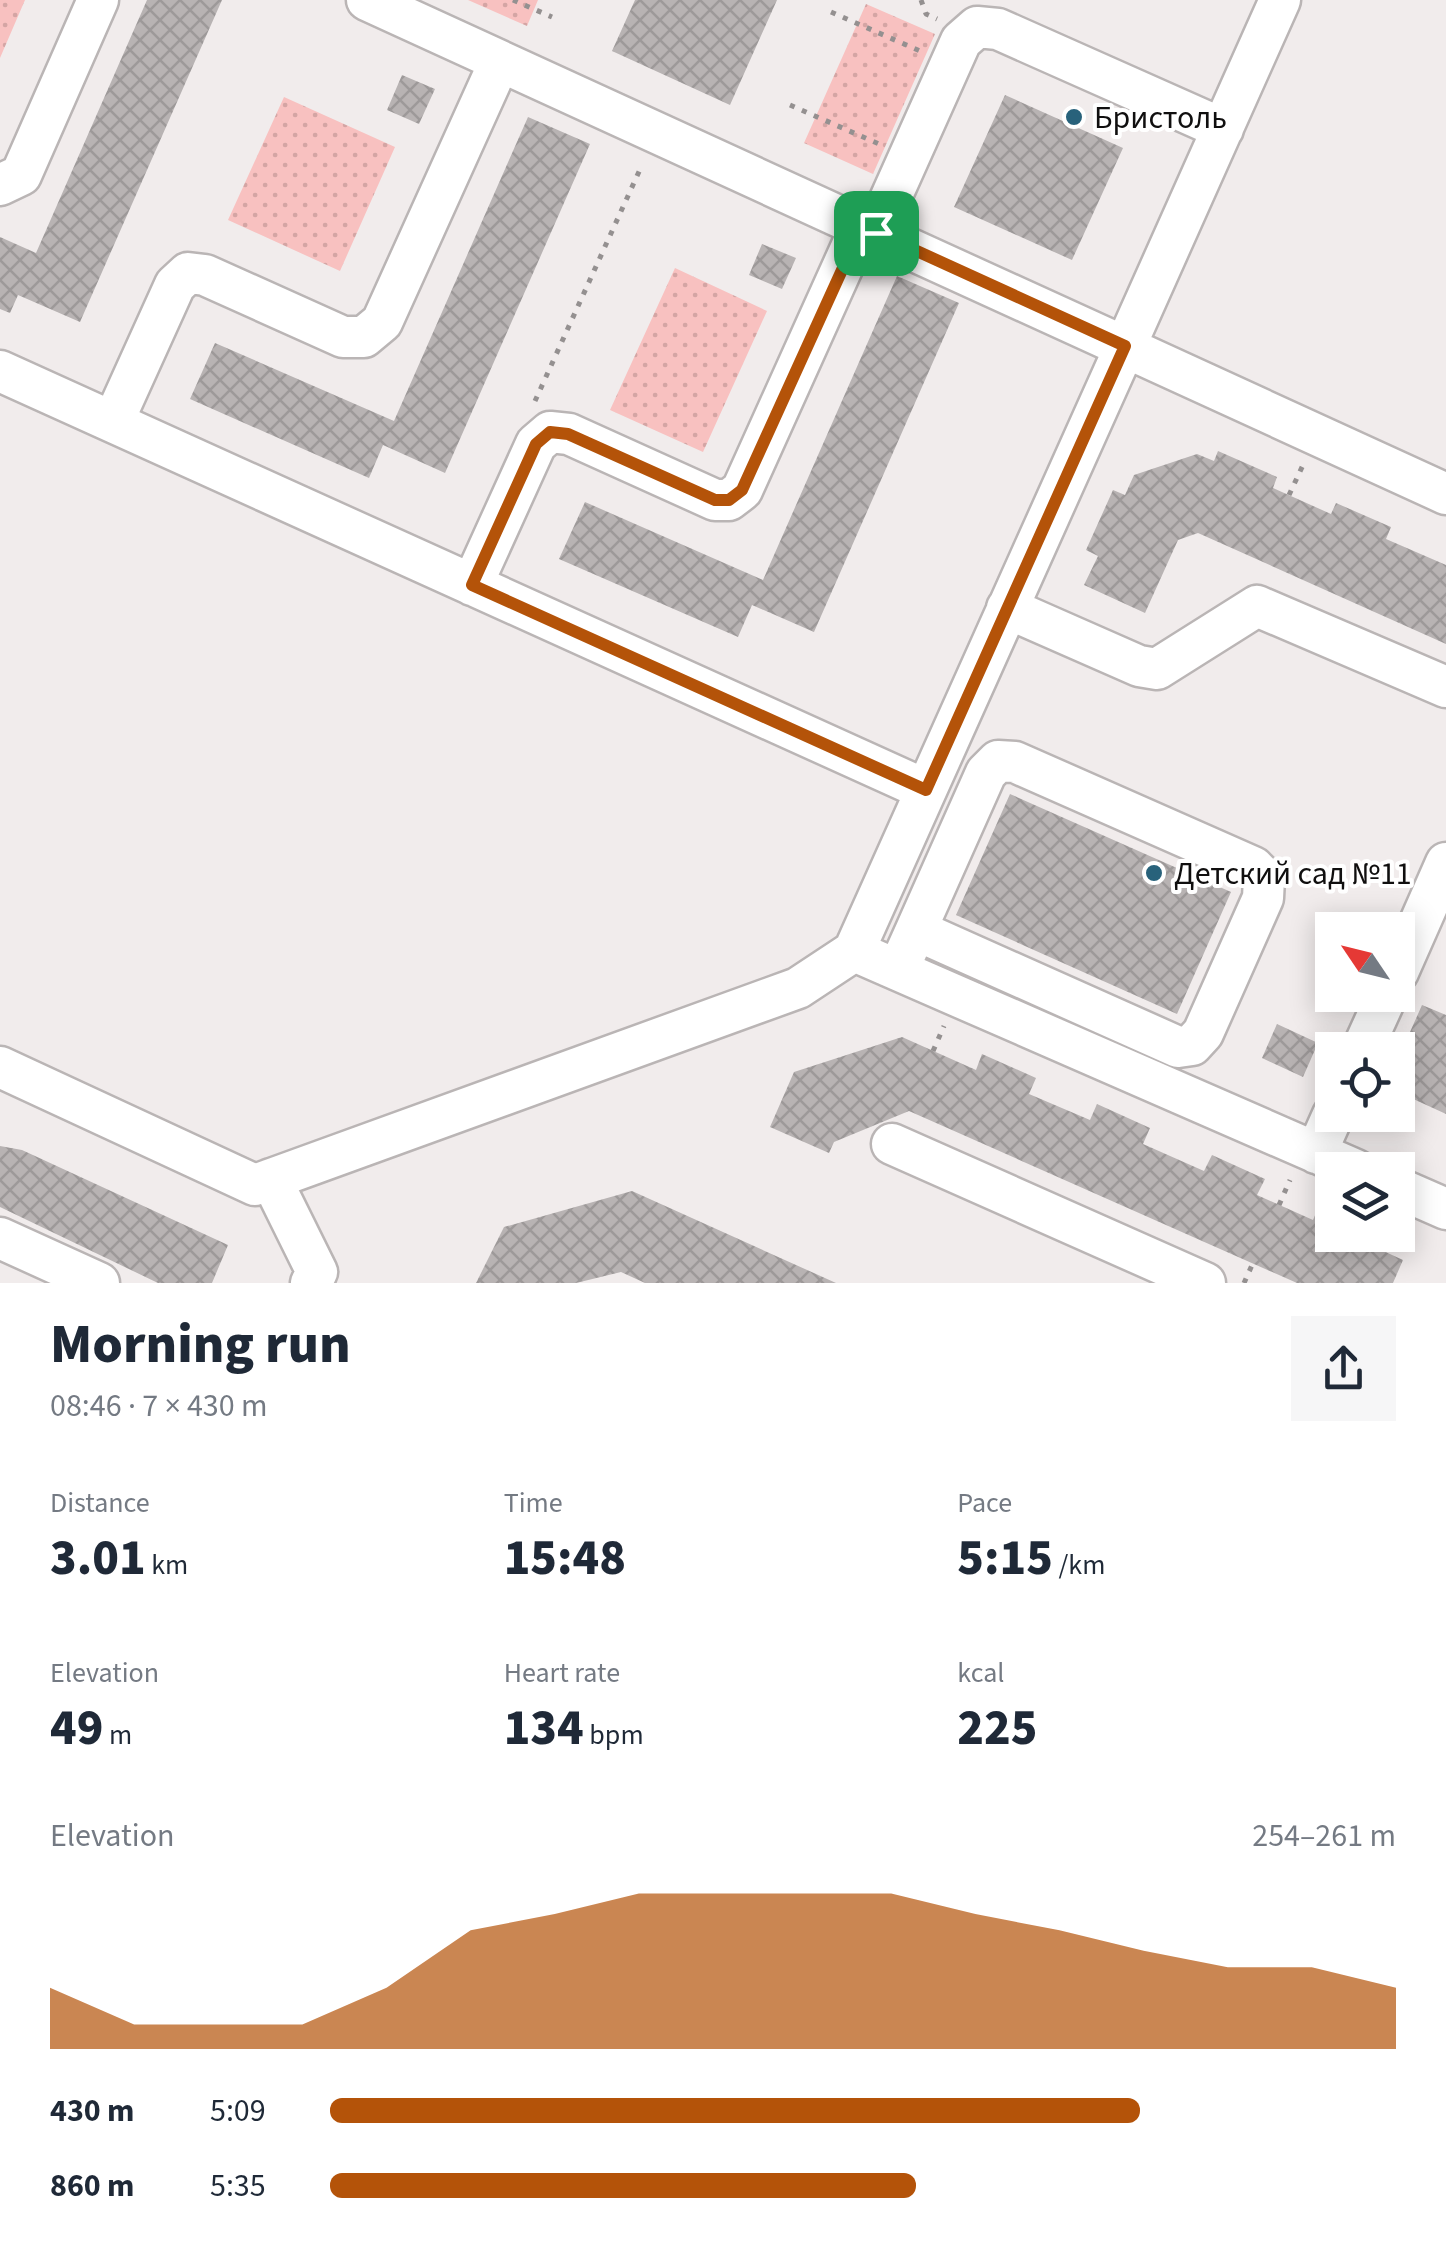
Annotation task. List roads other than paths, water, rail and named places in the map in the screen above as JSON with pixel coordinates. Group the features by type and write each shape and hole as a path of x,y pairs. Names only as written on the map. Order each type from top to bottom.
{"lane":[{"path":"0,185 21,174 98,0"},
{"path":"368,0 1446,494"},
{"path":"0,1068 255,1185 798,988 854,951 1280,0"},
{"path":"472,585 536,444 550,432 568,434 715,500 729,500 742,490 868,230 909,157 961,41 977,27 998,29 1223,129"},
{"path":"113,422 175,285 188,273 205,275 342,338 364,337 382,322 500,61"},
{"path":"0,370 926,790"},
{"path":"1008,608 1138,666 1157,669 1257,606 1446,688"},
{"path":"898,970 986,773 998,761 1015,762 1253,867 1264,878 1263,898 1203,1033 1192,1045 1178,1047 916,930"},
{"path":"1415,934 1446,864"},
{"path":"854,951 1316,1152 1325,1132"},
{"path":"892,1144 1204,1283"},
{"path":"271,1179 317,1272 311,1283"},
{"path":"1415,1195 1446,1209"},
{"path":"0,1238 99,1283"}],"place":[{"name":"Бристоль","path":"1074,117"},
{"name":"Детский сад №11","path":"1154,873"}]}
